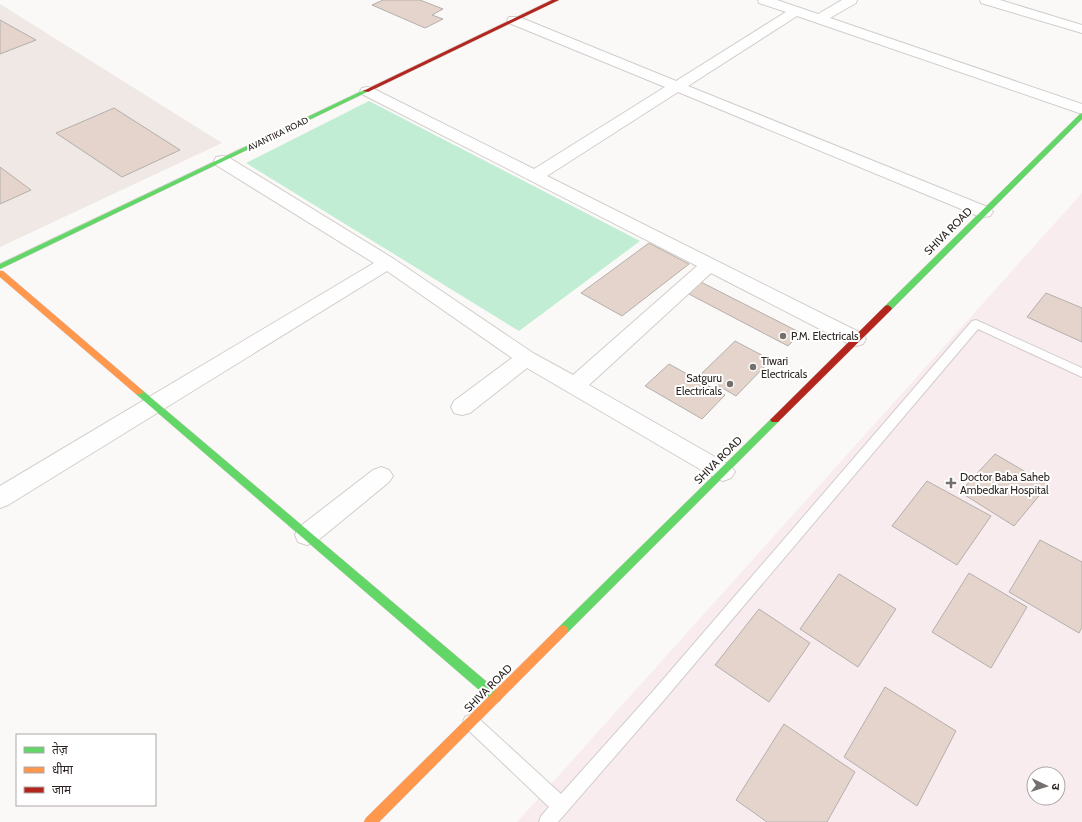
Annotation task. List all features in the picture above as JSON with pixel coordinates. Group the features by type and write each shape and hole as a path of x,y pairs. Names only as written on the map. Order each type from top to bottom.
{"street":[{"name":"AVANTIKA ROAD","path":"0,268 556,0"},
{"path":"764,0 1082,109"},
{"path":"820,19 851,0"},
{"path":"986,0 1082,29"},
{"path":"535,176 796,11"},
{"path":"514,20 984,212"},
{"path":"367,91 856,339"},
{"name":"SHIVA ROAD","path":"370,822 1082,114"},
{"path":"222,161 387,263 526,358 723,472"},
{"path":"0,498 387,263"},
{"path":"574,386 709,265"},
{"path":"0,273 496,697"},
{"path":"462,407 526,358"},
{"path":"307,535 381,476"}],"lane":[{"path":"547,822 658,695 976,324 1082,373"},
{"path":"471,722 561,806"}],"shaded area":[{"path":"0,4 222,143 0,247"},
{"name":"Doctor Baba Saheb Ambedkar Hospital","path":"1082,193 1082,822 517,822"}],"green space":[{"path":"369,101 640,241 519,331 246,163"}],"building":[{"path":"383,0 420,0 443,9 432,15 443,19 425,28 372,5"},
{"path":"0,20 36,40 0,54"},
{"path":"114,108 180,150 122,177 56,133"},
{"path":"0,167 31,190 0,204"},
{"path":"649,243 689,264 622,316 581,293"},
{"path":"701,282 801,333 788,346 687,293"},
{"path":"1046,293 1082,308 1082,342 1027,317"},
{"path":"735,341 771,360 736,396 700,375"},
{"path":"669,364 725,395 702,419 645,386"},
{"path":"995,454 1048,485 1014,526 960,492"},
{"path":"927,481 991,516 957,565 892,526"},
{"path":"1040,540 1082,562 1082,627 1079,633 1009,592"},
{"path":"969,573 1027,607 991,668 932,632"},
{"path":"839,574 896,609 858,667 800,629"},
{"path":"759,609 810,643 769,702 715,665"},
{"path":"885,687 956,731 917,806 844,757"},
{"path":"784,724 855,772 827,822 767,822 736,800"}],"traffic: fast":[{"path":"0,267 366,91"},
{"path":"888,308 1082,115"},
{"path":"139,392 496,697"},
{"path":"563,630 775,420"}],"traffic: slow":[{"path":"0,273 139,392"},
{"path":"370,822 563,630"}],"traffic: jam":[{"path":"366,91 556,0"},
{"path":"775,420 888,308"}],"place":[{"name":"P.M. Electricals","path":"783,336"},
{"name":"Tiwari Electricals","path":"753,367"},
{"name":"Satguru Electricals","path":"730,384"},
{"name":"Doctor Baba Saheb Ambedkar Hospital","path":"951,483"}]}
